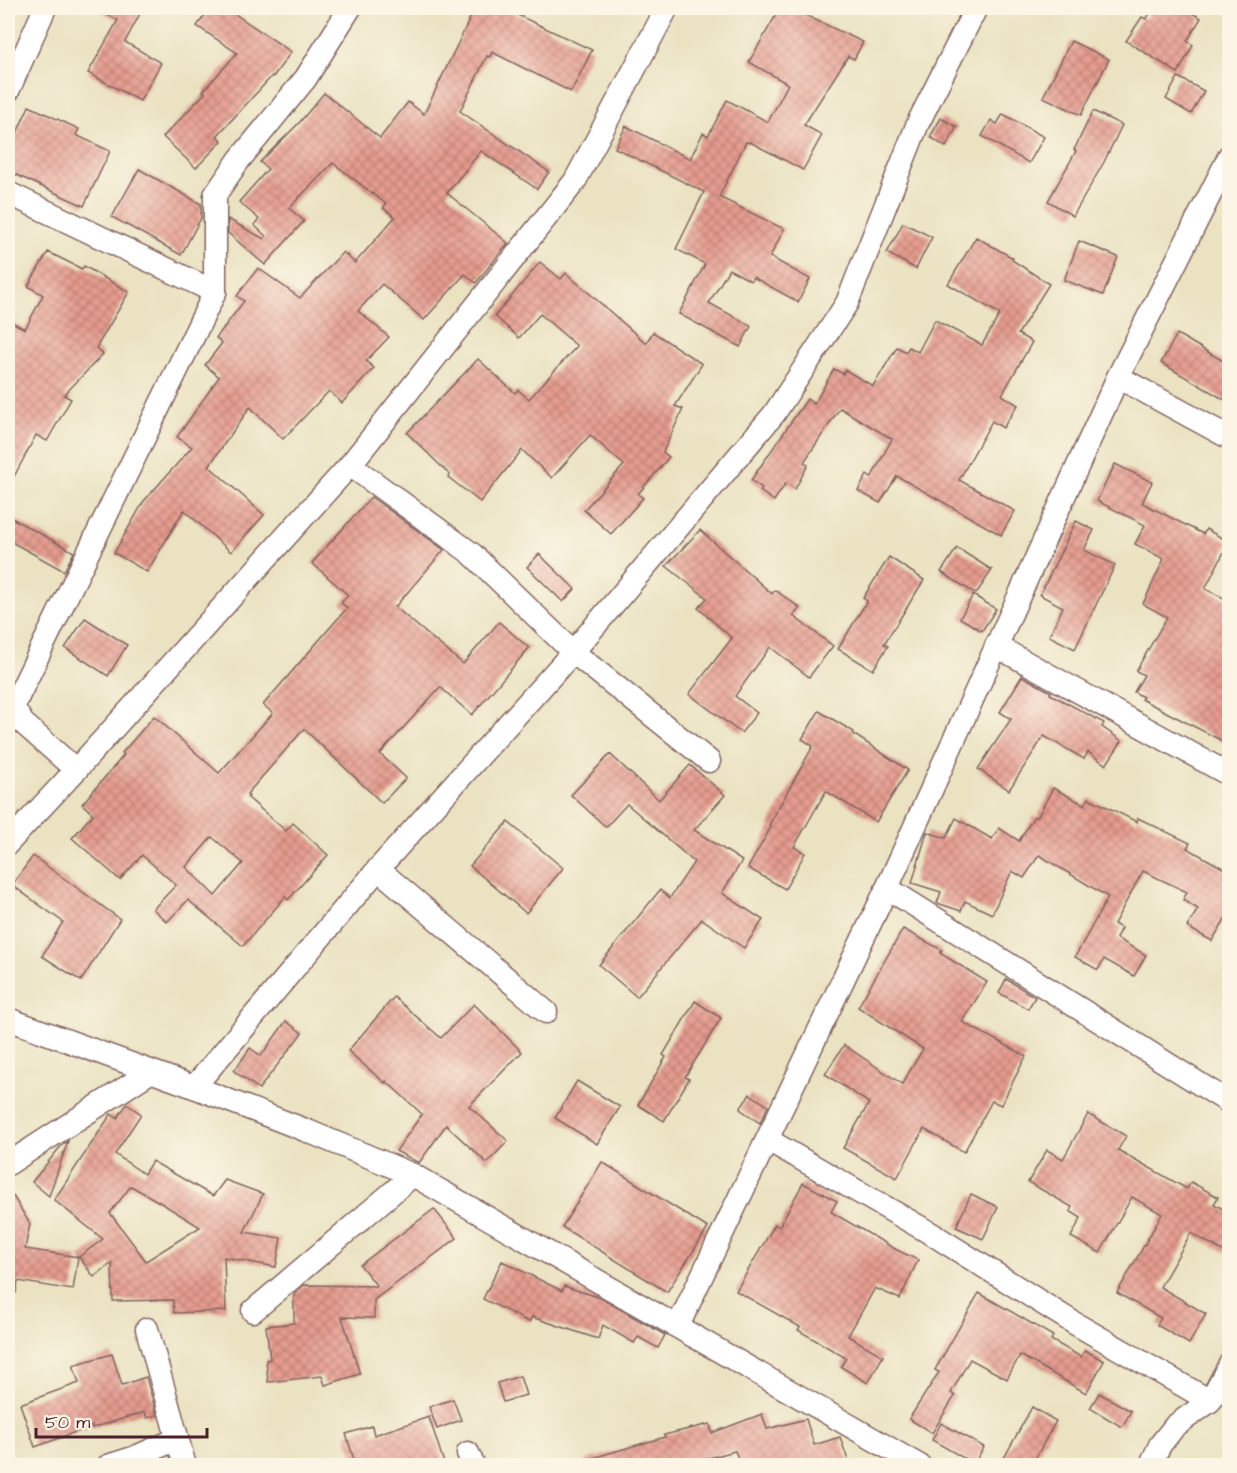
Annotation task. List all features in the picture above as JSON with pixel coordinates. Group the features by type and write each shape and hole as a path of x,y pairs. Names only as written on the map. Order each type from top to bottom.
{"street":[{"path":"8,91 45,8"},
{"path":"76,770 23,723 13,707 215,292 215,195 224,178 306,78 350,8"},
{"path":"8,843 350,465 575,181 667,8"},
{"path":"194,1087 378,869 573,652 774,414 847,303 918,123 976,8"},
{"path":"678,1326 887,888 1118,377 1229,155"},
{"path":"8,193 215,292"},
{"path":"1118,377 1230,438"},
{"path":"350,465 472,555 573,652 709,761"},
{"path":"996,646 1230,775"},
{"path":"378,869 546,1012"},
{"path":"887,888 1230,1103"},
{"path":"8,1019 194,1087 413,1175 920,1466"},
{"path":"8,1164 150,1072"},
{"path":"768,1140 932,1234 1074,1323 1210,1401"},
{"path":"253,1311 413,1175"},
{"path":"147,1329 185,1466"},
{"path":"1150,1466 1160,1445 1175,1426 1210,1401 1230,1364"},
{"path":"108,1466 177,1439"}],"building":[{"path":"94,8 143,8 125,42 161,63 140,101 88,73 118,20"},
{"path":"210,8 226,8 291,52 273,77 217,136 222,141 196,168 163,137 205,93 203,91 237,53 197,26"},
{"path":"475,8 503,8 592,50 571,92 492,52 490,57 487,56 460,111 549,172 537,189 481,151 447,193 508,243 476,283 465,274 424,320 382,284 358,311 389,337 366,361 374,368 342,403 329,391 283,439 250,407 209,466 264,515 231,552 184,510 147,572 114,553 144,501 192,447 177,437 219,377 205,365 222,343 216,338 244,301 237,296 258,268 300,298 343,252 355,263 395,217 383,208 386,204 333,163 289,208 304,221 265,265 228,233 228,219 264,239 266,236 254,225 259,219 239,202 268,169 260,162 299,123 324,93 380,138 408,102 424,114"},
{"path":"780,8 790,8 863,42 854,59 848,56 804,125 822,135 803,170 746,142 719,197 784,229 770,257 810,279 798,302 753,277 751,281 729,269 709,303 751,326 740,347 679,314 705,264 676,249 704,192 615,148 626,126 690,159 703,133 708,136 727,100 768,122 788,84 749,62"},
{"path":"1154,8 1183,8 1201,18 1187,41 1193,45 1178,73 1126,41 1142,17 1146,19"},
{"path":"1071,41 1109,59 1081,115 1043,97"},
{"path":"1178,77 1204,91 1191,114 1166,99"},
{"path":"29,106 79,129 76,135 110,151 84,206 8,171 8,153"},
{"path":"1093,111 1122,125 1073,216 1048,201 1076,151 1074,150"},
{"path":"1003,114 1044,137 1029,163 982,136 991,120 997,124"},
{"path":"941,118 957,127 946,147 930,137"},
{"path":"139,169 201,204 201,218 181,255 112,217"},
{"path":"903,223 932,237 916,269 887,253"},
{"path":"976,237 1013,258 1012,260 1049,284 1018,334 1032,342 1002,395 1018,405 1003,428 992,421 959,480 1015,511 1001,535 897,476 880,503 858,491 867,475 871,478 892,439 840,408 804,462 808,465 795,489 786,483 774,501 760,491 762,488 751,480 807,399 814,404 834,369 843,374 845,370 873,386 897,347 906,352 909,347 918,352 935,320 982,345 1000,314 948,284"},
{"path":"1079,241 1118,257 1103,295 1064,280"},
{"path":"48,252 82,269 84,266 129,292 96,348 103,354 64,395 71,399 47,441 36,435 8,488 8,320 25,329 43,295 28,286"},
{"path":"540,262 561,279 566,273 646,343 653,332 702,364 675,406 683,409 663,452 669,457 638,494 643,498 611,534 584,510 624,465 590,435 552,478 522,450 480,502 448,477 450,475 407,433 478,359 515,393 518,390 529,399 577,346 540,314 519,338 495,316"},
{"path":"1177,334 1230,365 1230,403 1161,363"},
{"path":"1115,464 1152,482 1142,503 1203,534 1206,529 1229,542 1205,589 1230,601 1230,745 1141,699 1143,697 1134,692 1144,675 1136,671 1167,617 1143,604 1164,559 1135,544 1145,525 1097,501"},
{"path":"371,497 444,550 395,607 463,664 499,622 529,648 472,715 440,687 380,754 406,778 382,803 304,729 247,794 249,796 247,797 286,831 293,823 328,855 288,900 285,897 243,946 188,900 167,922 153,909 176,885 142,855 120,880 72,838 93,814 82,804 154,716 219,773 273,713 263,705 347,608 341,603 348,595 312,563","holes":["212,837 243,863 215,896 186,867"]},
{"path":"8,516 74,552 64,571 8,540"},
{"path":"1076,521 1094,530 1084,550 1115,565 1075,649 1049,636 1063,607 1040,595"},
{"path":"700,530 772,594 775,590 800,608 793,616 833,646 809,677 770,647 735,696 757,713 741,733 689,694 732,638 698,608 707,598 666,566"},
{"path":"957,548 992,570 976,594 941,572"},
{"path":"539,554 575,589 563,602 527,567"},
{"path":"889,557 924,580 884,644 888,646 873,670 838,649 867,601 863,598"},
{"path":"973,595 996,609 982,631 960,618"},
{"path":"85,618 127,645 108,676 65,648"},
{"path":"1022,676 1104,723 1102,727 1122,741 1106,765 1088,752 1084,759 1044,736 1009,790 978,769 1011,719 1000,712"},
{"path":"819,711 854,732 853,734 908,770 876,822 826,791 794,847 805,853 785,889 748,868 813,746 802,739"},
{"path":"610,754 659,800 690,765 725,795 694,830 742,861 722,893 763,920 744,948 702,919 637,997 599,965 660,890 670,898 694,862 627,804 606,827 571,795"},
{"path":"1053,788 1085,805 1089,798 1137,822 1138,818 1190,843 1187,848 1230,872 1230,911 1212,941 1187,927 1198,909 1183,900 1187,892 1143,871 1114,924 1121,928 1116,938 1146,955 1134,976 1104,959 1098,970 1075,957 1108,897 1039,855 1024,878 1012,871 992,914 965,901 961,911 937,903 941,892 912,883 927,832 946,838 956,818 992,839 999,828 1019,841 1034,816 1037,818"},
{"path":"508,822 563,868 526,913 470,866"},
{"path":"33,856 120,919 81,981 42,956 63,922 12,885"},
{"path":"903,929 942,950 940,953 987,982 962,1022 1026,1056 1001,1105 992,1101 964,1152 924,1129 897,1178 843,1148 869,1103 825,1074 844,1045 902,1084 923,1049 858,1007"},
{"path":"1006,979 1035,997 1028,1009 999,993"},
{"path":"394,997 441,1038 474,1004 522,1052 469,1106 508,1141 487,1163 446,1125 419,1163 396,1151 422,1114 348,1051"},
{"path":"695,1001 721,1018 685,1077 689,1079 664,1121 638,1105 666,1057 663,1055"},
{"path":"286,1021 302,1033 259,1089 234,1071 250,1048 261,1056"},
{"path":"577,1081 620,1107 597,1144 555,1118"},
{"path":"750,1094 768,1106 760,1123 740,1109"},
{"path":"127,1104 141,1114 115,1154 144,1174 152,1161 213,1196 225,1180 263,1194 244,1232 281,1238 276,1267 224,1257 226,1311 174,1313 173,1300 113,1301 112,1263 94,1277 79,1257 103,1239 54,1200 111,1114 117,1118","holes":["131,1186 200,1227 146,1261 110,1213"]},
{"path":"1088,1114 1126,1136 1118,1150 1187,1189 1191,1182 1218,1197 1214,1204 1230,1213 1230,1255 1191,1233 1160,1287 1206,1314 1189,1344 1157,1325 1161,1318 1117,1293 1162,1214 1132,1197 1100,1253 1071,1237 1081,1218 1070,1211 1072,1207 1028,1182 1047,1150 1063,1159"},
{"path":"68,1141 49,1196 32,1182 61,1146"},
{"path":"602,1162 708,1228 667,1292 562,1227"},
{"path":"803,1183 837,1201 831,1212 918,1260 900,1299 875,1288 848,1336 883,1356 868,1383 841,1367 846,1358 798,1330 800,1327 736,1291 775,1224 779,1227"},
{"path":"8,1188 30,1224 25,1249 78,1257 73,1290 18,1281 16,1293 8,1292"},
{"path":"971,1194 998,1207 983,1239 956,1227"},
{"path":"434,1209 457,1238 374,1300 374,1318 342,1317 360,1374 325,1385 322,1376 268,1382 266,1360 270,1359 266,1326 294,1323 294,1294 304,1285 377,1286 360,1265"},
{"path":"502,1261 562,1291 564,1286 601,1298 665,1335 658,1348 638,1337 634,1343 603,1325 598,1339 532,1317 529,1322 483,1299"},
{"path":"979,1293 1053,1336 1051,1340 1081,1357 1085,1350 1104,1361 1086,1393 1020,1355 1007,1379 970,1359 951,1393 955,1396 932,1433 909,1419 939,1372 935,1370"},
{"path":"112,1354 122,1385 146,1377 157,1415 147,1418 145,1412 92,1428 92,1426 35,1447 20,1404 79,1383 73,1365"},
{"path":"520,1376 526,1395 503,1402 497,1383"},
{"path":"1099,1393 1131,1411 1122,1427 1090,1408"},
{"path":"453,1399 461,1420 437,1429 429,1407"},
{"path":"1032,1407 1056,1421 1031,1466 1018,1466 1004,1458"},
{"path":"762,1414 767,1429 806,1419 814,1445 840,1437 850,1466 741,1466 735,1451 679,1466 586,1466 585,1460 665,1437 664,1435 710,1424 712,1433"},
{"path":"429,1417 445,1466 356,1466 346,1434 372,1426 374,1435"},
{"path":"941,1423 984,1447 974,1464 932,1440"}]}
